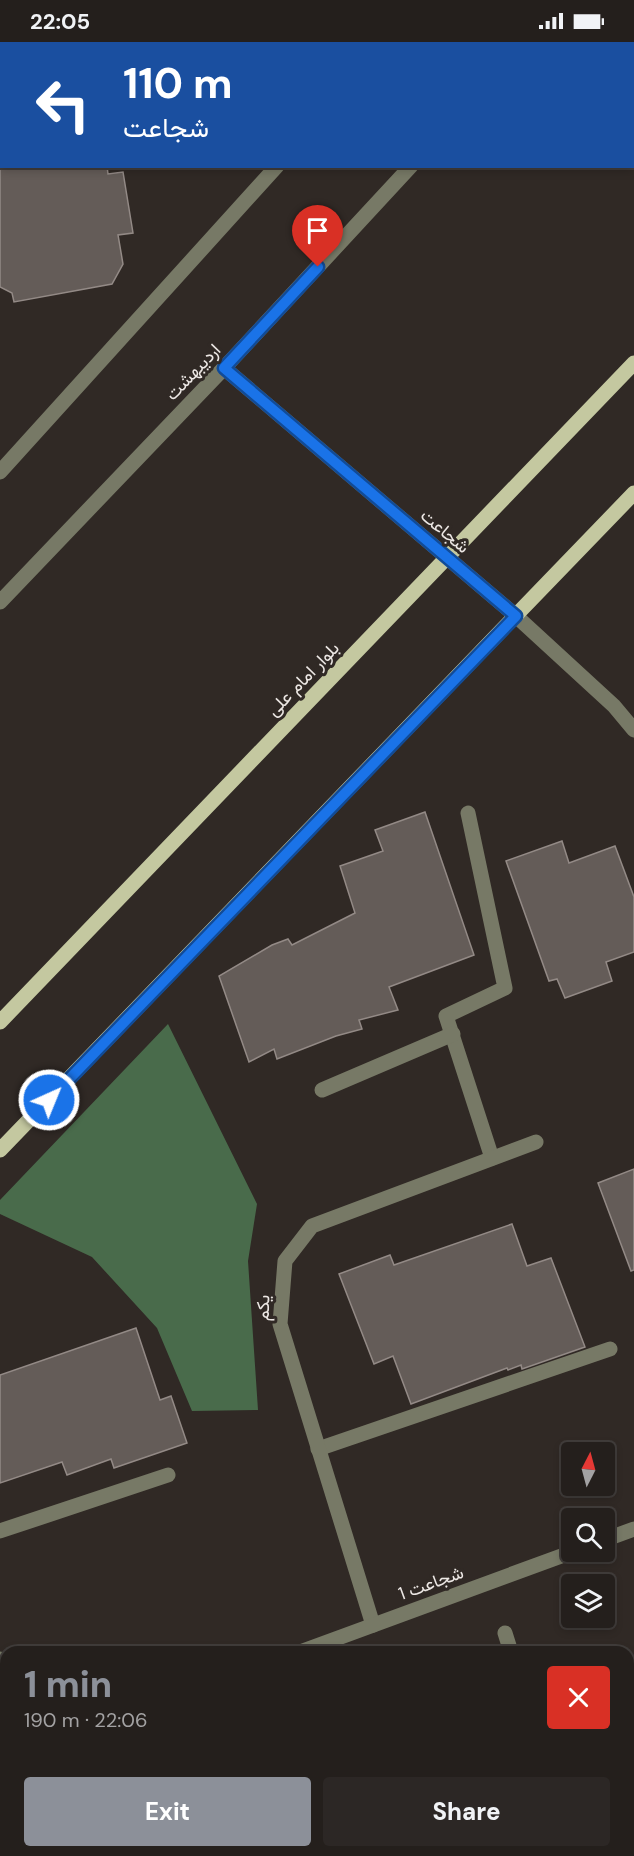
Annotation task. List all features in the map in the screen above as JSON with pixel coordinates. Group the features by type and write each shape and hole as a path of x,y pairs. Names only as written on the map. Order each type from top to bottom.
{"main road":[{"name":"بلوار امام علی","path":"0,1022 634,363"},
{"path":"0,1150 634,493"}],"street":[{"path":"0,472 275,168"},
{"name":"اردیبهشت","path":"0,602 224,368 409,168"},
{"name":"شجاعت","path":"224,368 516,616 614,706 634,730"},
{"path":"468,813 505,988 447,1016 492,1158"},
{"path":"322,1090 453,1034"},
{"name":"یکم","path":"373,1625 280,1324 285,1261 312,1226 536,1142"},
{"path":"318,1449 610,1349"},
{"path":"0,1531 168,1475"},
{"path":"615,1536 634,1529"},
{"name":"شجاعت 1","path":"316,1646 561,1556"},
{"path":"505,1633 509,1646"}],"green space":[{"path":"168,1024 257,1204 248,1261 258,1410 192,1411 157,1328 92,1257 0,1214 0,1200"}],"building":[{"path":"0,168 107,168 108,174 123,172 133,233 118,235 123,264 112,284 14,302 12,293 0,287"},
{"path":"425,812 474,955 389,987 398,1010 359,1020 362,1029 336,1036 277,1059 274,1049 249,1062 219,976 272,945 288,939 292,945 355,913 340,866 383,851 375,830"},
{"path":"562,841 569,863 615,846 634,897 634,952 606,962 612,981 565,998 557,979 549,981 506,861"},
{"path":"634,1169 634,1270 631,1271 598,1183"},
{"path":"512,1224 527,1266 551,1258 585,1347 522,1369 521,1365 508,1370 507,1368 411,1404 393,1356 374,1364 339,1274 390,1255 394,1265"},
{"path":"136,1328 160,1400 171,1396 187,1443 114,1468 111,1459 67,1475 62,1462 0,1483 0,1375"}],"route":[{"path":"49,1100 516,616 224,368 318,267"}]}
